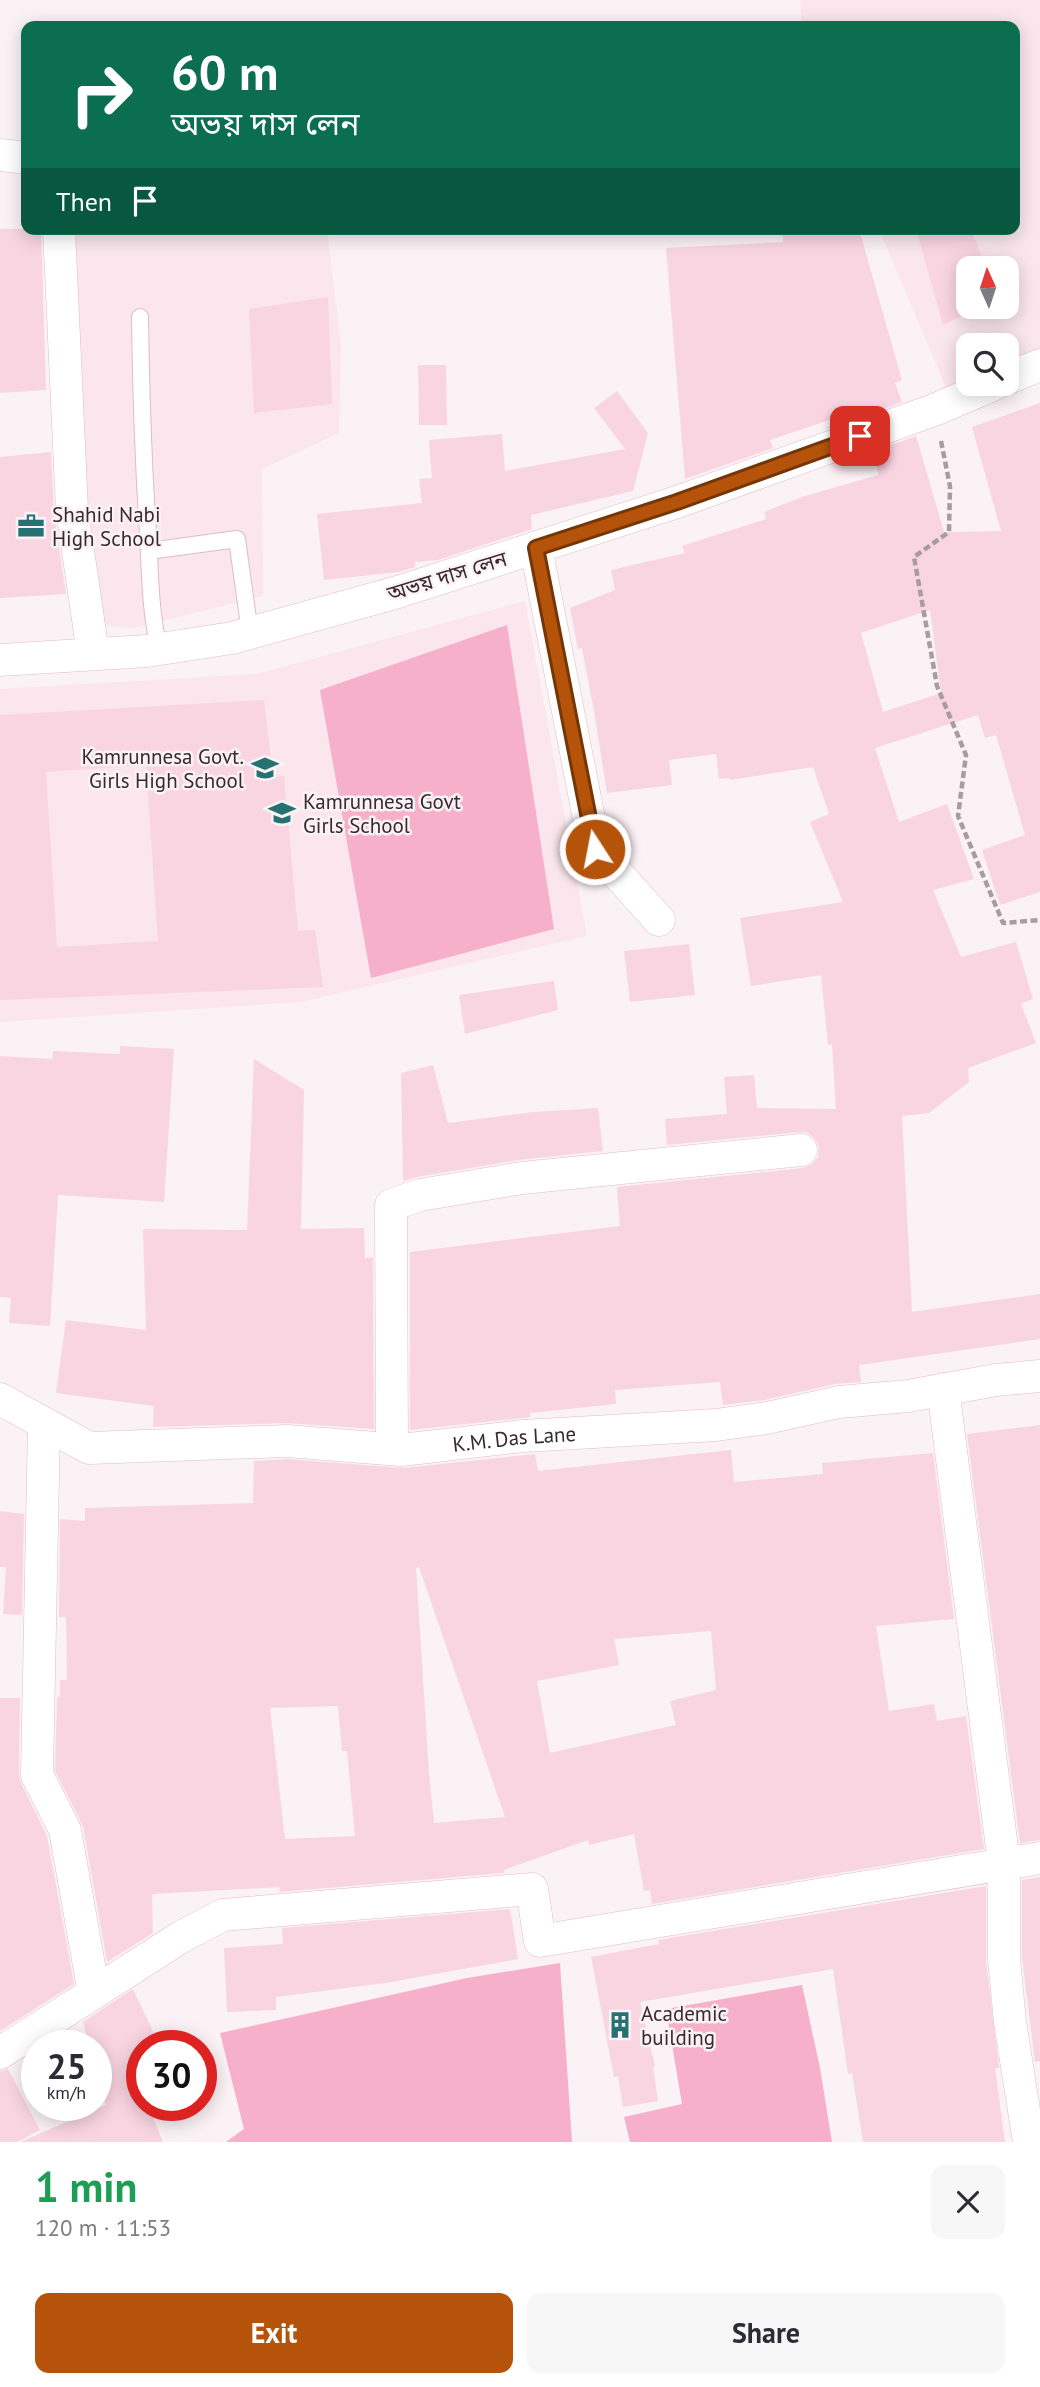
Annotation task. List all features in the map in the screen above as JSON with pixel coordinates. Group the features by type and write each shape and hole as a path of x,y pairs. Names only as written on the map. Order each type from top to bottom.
{"street":[{"path":"0,155 21,157"},
{"path":"59,235 72,510 93,653"},
{"path":"1019,374 1040,365"},
{"name":"অভয় দাস লেন","path":"0,660 159,649 232,638 398,592 677,502 967,396"},
{"path":"536,548 595,849 659,920"},
{"path":"392,1449 391,1205 420,1195 522,1178 800,1150"},
{"name":"K.M. Das Lane","path":"0,1399 89,1448 287,1441 392,1449 523,1436 716,1425 766,1418 839,1402 908,1396 996,1380 1040,1376"},
{"path":"943,1389 1004,1863 1004,1959 1010,2022 1029,2142"},
{"path":"44,1424 37,1774 65,1830 94,1993"},
{"path":"0,2053 181,1937 223,1915 531,1889 540,1941 1040,1858"}],"lane":[{"path":"140,317 141,421 153,624 159,649"},
{"path":"149,551 237,539 250,633"}],"path":[{"path":"934,410 950,485 949,532 914,556 937,686 966,755 958,816 1003,923 1040,920"}],"shaded area":[{"path":"800,0 1040,0 1040,357 1019,366 1019,333 956,333 956,392 950,397 882,235 1020,235 1020,21 802,21"},
{"path":"61,235 328,235 341,345 339,433 262,469 263,596 133,628 96,625"},
{"name":"Kamrunnesa Govt Girls School","path":"525,601 587,936 301,1002 0,1022 0,689 257,674"},
{"path":"507,625 554,929 371,978 320,690"},
{"path":"560,1963 572,2142 226,2142 244,2129 220,2033 467,1978"},
{"path":"802,1985 820,2068 832,2142 630,2142 624,2117 682,2104 666,2009"}],"building":[{"path":"0,229 21,229 21,235 41,235 46,390 0,393"},
{"path":"782,235 861,235 902,380 895,383 902,402 867,415 865,408 770,440 773,448 685,479 666,248 783,242"},
{"path":"918,235 973,235 981,256 956,256 956,318 943,325"},
{"path":"328,297 332,404 254,413 249,309"},
{"path":"418,365 446,365 447,425 419,425"},
{"path":"617,391 648,433 633,491 531,515 532,529 438,560 415,562 415,567 399,572 324,580 317,514 422,503 419,479 432,478 429,440 502,434 505,471 625,449 594,408"},
{"path":"1040,403 1040,892 1000,905 982,850 1025,835 996,735 985,738 978,715 875,748 899,822 947,804 974,879 933,890 961,957 1016,942 1033,999 1021,1004 1036,1043 968,1068 969,1082 929,1113 902,1116 912,1312 1040,1294 1040,1339 859,1365 861,1382 835,1384 764,1400 723,1405 720,1382 615,1390 616,1404 530,1413 530,1417 410,1430 410,1252 620,1226 617,1187 803,1168 812,1164 818,1157 819,1147 808,1133 667,1145 665,1119 727,1114 724,1077 754,1075 757,1108 836,1109 832,1044 828,1045 821,975 751,986 740,918 843,902 810,822 829,814 813,767 730,780 719,779 716,754 669,760 672,785 607,793 582,648 578,649 570,608 615,590 611,570 685,553 682,546 766,519 764,512 802,497 878,475 874,451 916,436 944,532 1001,531 972,427","holes":["930,610 941,693 883,712 861,633"]},
{"name":"Shahid Nabi High School","path":"51,452 54,513 66,594 0,598 0,457"},
{"path":"264,700 273,777 284,776 298,931 315,930 323,987 0,1000 0,715","holes":["146,765 158,941 57,947 46,772"]},
{"path":"689,944 695,995 630,1002 624,951"},
{"path":"554,981 558,1010 465,1034 459,995"},
{"path":"120,1046 174,1049 164,1202 58,1195 50,1326 9,1323 11,1298 0,1297 0,1056 52,1059 53,1051 120,1054"},
{"path":"254,1059 304,1090 301,1229 364,1228 365,1258 373,1257 374,1429 286,1423 153,1427 154,1406 56,1393 66,1320 146,1330 143,1229 247,1230"},
{"path":"433,1065 448,1123 534,1112 598,1108 603,1151 519,1160 403,1181 401,1073"},
{"path":"1040,1425 1040,1840 1020,1843 967,1434"},
{"path":"731,1450 734,1482 823,1474 822,1463 933,1453 954,1619 876,1626 889,1711 934,1704 937,1721 966,1716 984,1849 652,1904 650,1890 644,1891 634,1834 589,1845 588,1840 504,1870 504,1873 280,1892 279,1887 152,1894 153,1933 107,1962 83,1826 55,1771 57,1697 60,1697 60,1680 67,1680 66,1617 59,1617 60,1519 85,1521 85,1508 253,1503 254,1461 287,1459 403,1468 535,1454 538,1471","holes":["419,1567 505,1817 434,1823 416,1568","711,1631 716,1690 670,1701 676,1725 550,1753 537,1681 619,1665 614,1639","338,1706 342,1751 347,1751 355,1836 285,1839 270,1708"]},
{"path":"0,1511 24,1514 22,1615 3,1614 6,1567 0,1567"},
{"path":"0,1698 20,1698 19,1775 47,1836 74,1984 0,2031"},
{"path":"1040,1877 1040,2061 1035,2062 1022,1958 1022,1880"},
{"path":"986,1886 986,1961 999,2068 995,2068 1005,2142 863,2142 852,2073 848,2074 833,1969 640,2002 655,2066 658,2101 623,2107 618,2076 614,2077 591,1957 659,1944 658,1940"},
{"path":"510,1909 518,1959 385,1983 276,1997 276,2010 227,2012 224,1948 283,1944 282,1928"},
{"path":"133,1989 152,2030 126,2030 126,2121 154,2121 163,2142 20,2142 69,2121 112,2121 112,2030 85,2030 83,2022"},
{"path":"8,2069 21,2094 21,2121 35,2121 40,2130 17,2142 0,2142 0,2071"}],"place":[{"name":"Shahid Nabi High School","path":"31,526"},
{"name":"Kamrunnesa Govt. Girls High School","path":"265,768"},
{"name":"Kamrunnesa Govt Girls School","path":"282,813"},
{"name":"Academic building","path":"620,2025"}],"route":[{"path":"595,849 536,548 677,502 860,436"}]}
